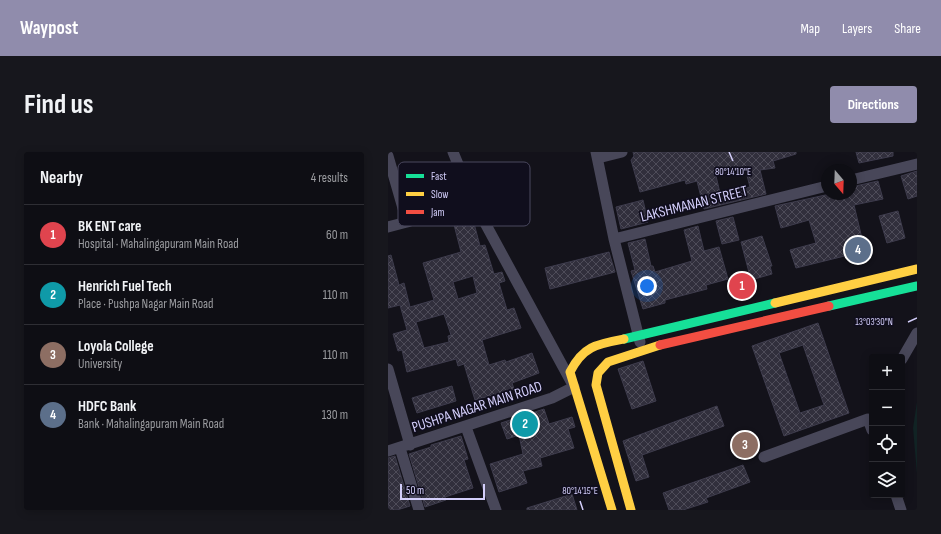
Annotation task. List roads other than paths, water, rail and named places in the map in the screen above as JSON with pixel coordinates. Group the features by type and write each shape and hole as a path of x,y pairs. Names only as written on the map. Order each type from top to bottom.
{"main road":[{"path":"610,510 570,372 574,361 582,354 596,347 637,336 917,269"},
{"path":"631,510 596,385 598,373 608,362 643,350 917,286"},
{"path":"574,387 596,385"}],"street":[{"path":"453,152 457,162"},
{"path":"622,152 597,155 614,239 637,336 643,350"},
{"path":"388,156 398,191"},
{"path":"857,179 917,164"},
{"name":"LAKSHMANAN STREET","path":"614,239 821,187"},
{"path":"388,226 398,224"},
{"path":"486,226 574,387"},
{"path":"905,355 917,333"},
{"path":"388,369 419,510"},
{"name":"PUSHPA NAGAR MAIN ROAD","path":"388,451 552,398 574,387"},
{"path":"764,457 869,422"},
{"path":"466,427 496,510"},
{"path":"897,498 901,510"}],"place":[{"name":"HDFC Bank","path":"858,250"},
{"name":"BK ENT care","path":"742,286"},
{"name":"Henrich Fuel Tech","path":"525,424"},
{"name":"Loyola College","path":"745,445"}]}
